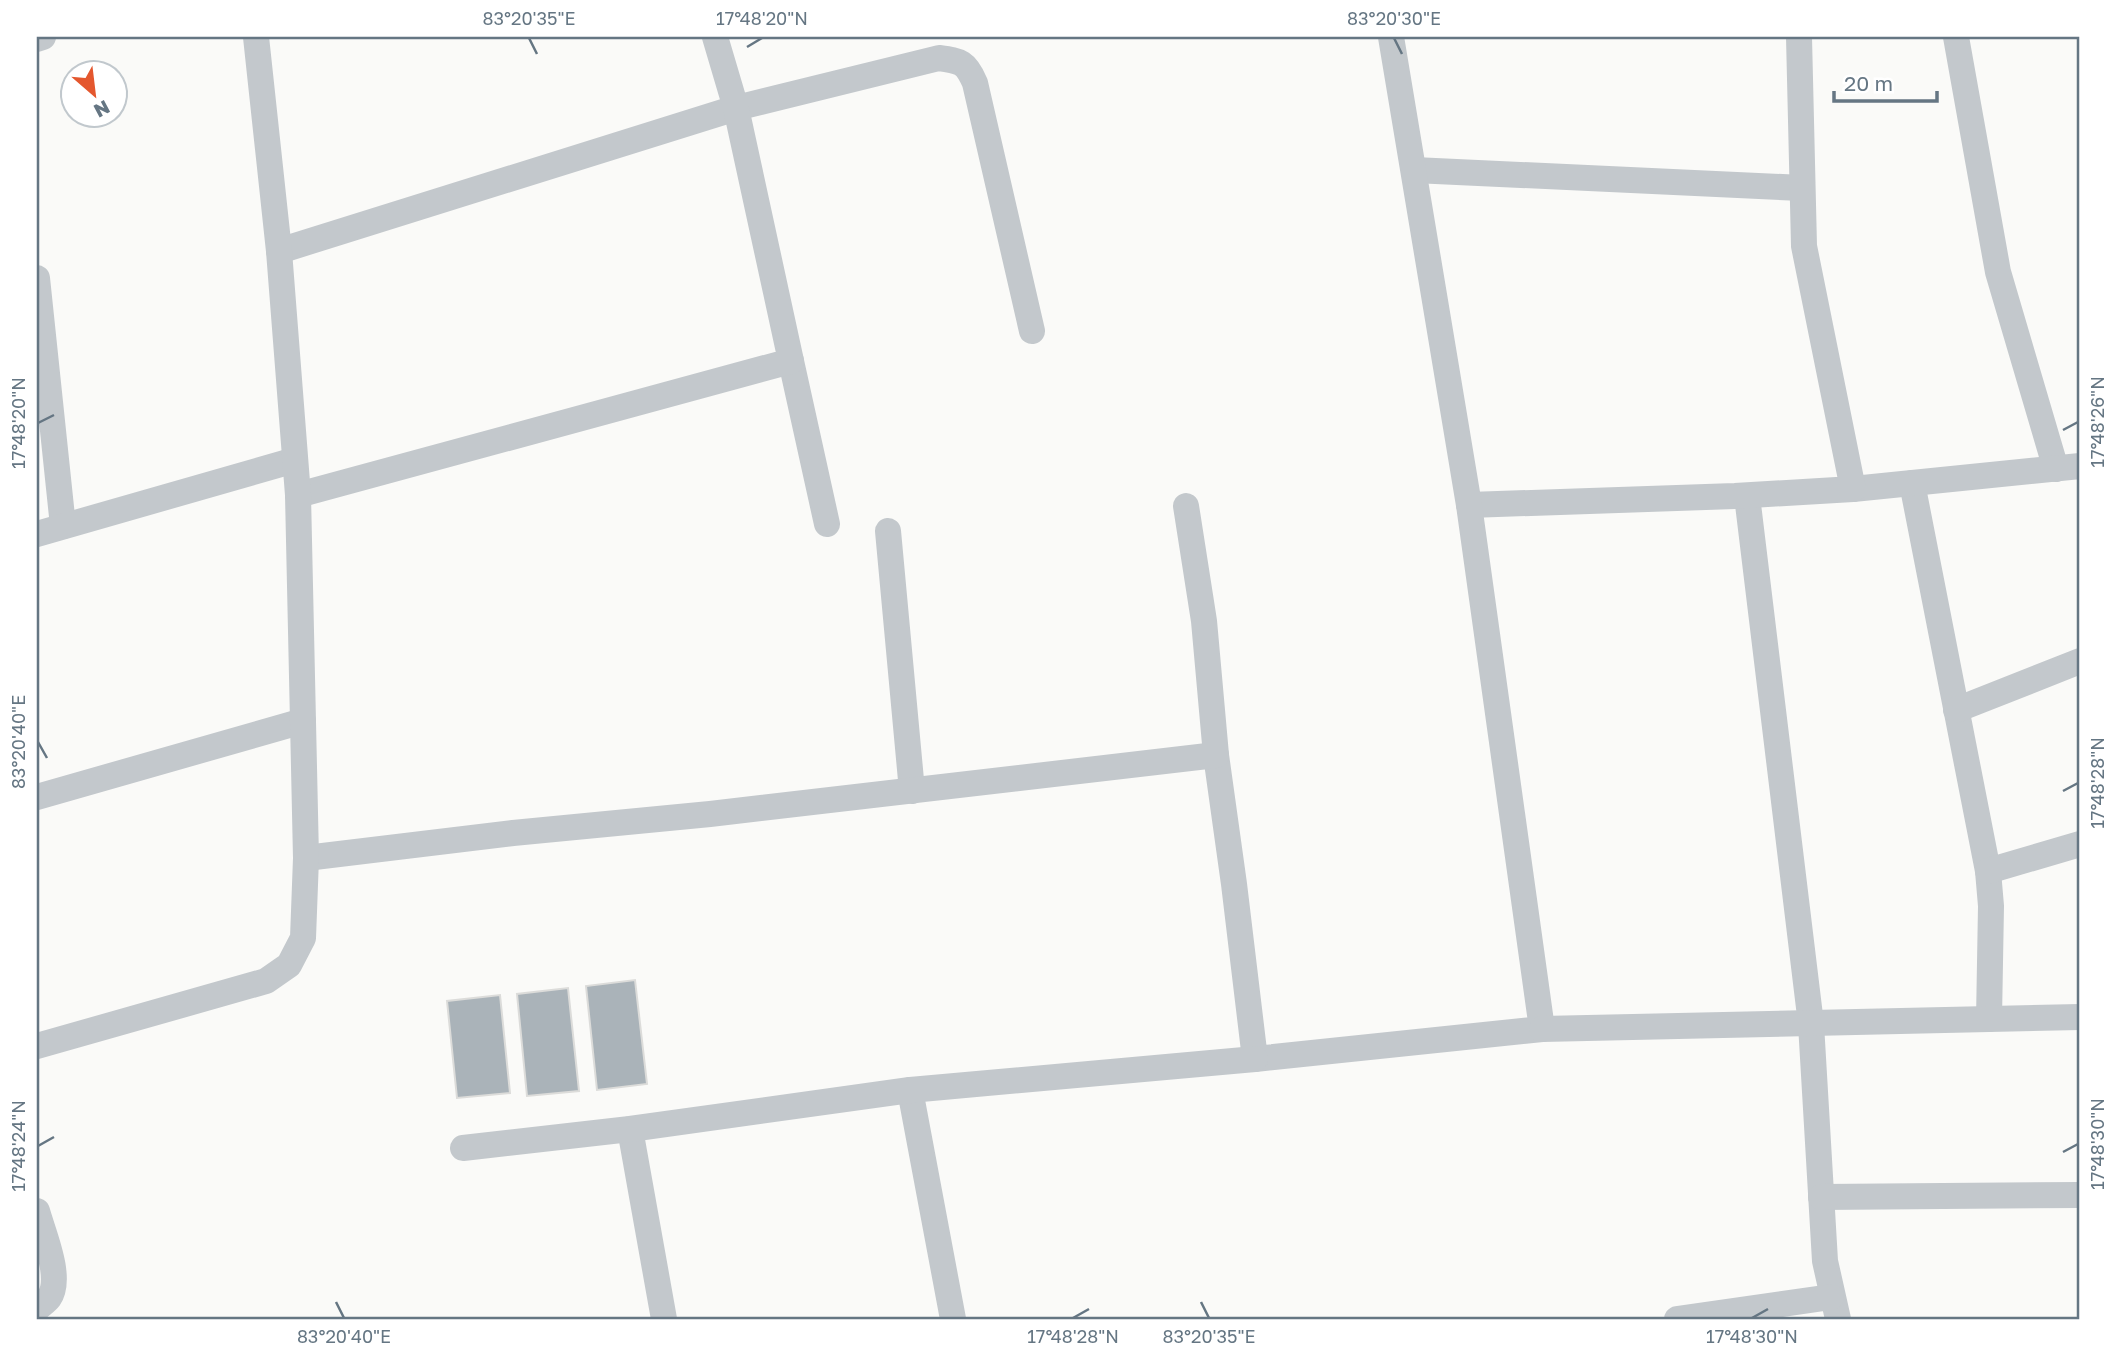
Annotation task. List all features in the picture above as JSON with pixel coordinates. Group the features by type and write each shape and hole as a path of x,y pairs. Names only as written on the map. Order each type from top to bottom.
{"street":[{"path":"37,38 43,37"},
{"path":"37,1046 266,981 289,965 303,938 306,858 298,495 279,251 256,37"},
{"path":"715,37 736,108 827,524"},
{"path":"1391,37 1469,505 1542,1030"},
{"path":"1799,37 1804,246 1853,489"},
{"path":"1469,505 1747,496 1853,489 2068,467 1998,272 1956,37"},
{"path":"279,251 736,108 939,58 959,61 969,69 975,83 1032,331"},
{"path":"1414,170 1802,188"},
{"path":"37,278 63,526"},
{"path":"298,495 791,361"},
{"path":"37,534 295,460"},
{"path":"1912,483 1989,871 1989,1019"},
{"path":"1677,1319 1835,1308 1825,1261 1811,1024 1747,496"},
{"path":"1186,506 1204,621 1216,755 1255,1059"},
{"path":"888,531 912,791"},
{"path":"1956,710 2080,661"},
{"path":"37,797 303,721"},
{"path":"306,858 1216,755"},
{"path":"1989,871 2080,844"},
{"path":"463,1148 629,1129 910,1090 1542,1030 2080,1017"},
{"path":"910,1090 953,1319"},
{"path":"629,1129 664,1319"},
{"path":"1821,1196 2080,1195"},
{"path":"37,1211 55,1281 50,1297 37,1309"}],"building":[{"path":"635,980 647,1084 597,1090 586,986"},
{"path":"568,988 579,1091 527,1096 517,994"},
{"path":"500,995 510,1093 457,1098 447,1001"}]}
